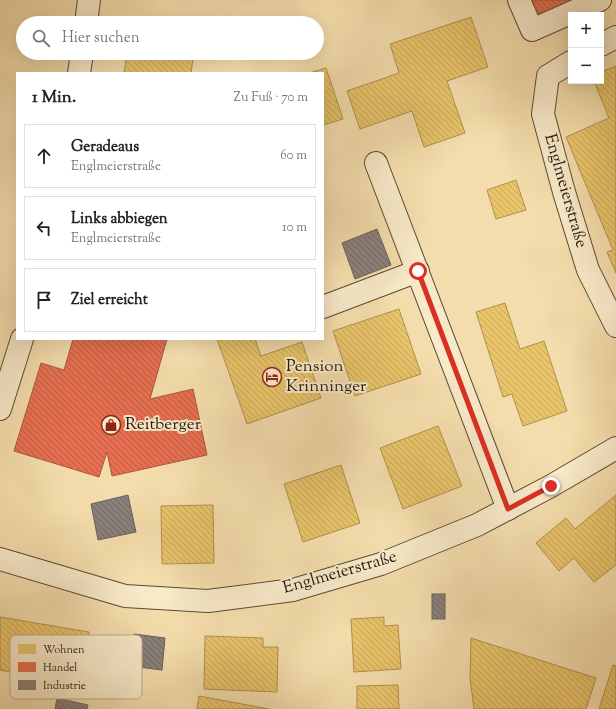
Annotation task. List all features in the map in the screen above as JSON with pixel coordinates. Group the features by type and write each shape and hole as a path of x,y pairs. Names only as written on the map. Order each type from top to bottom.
{"street":[{"path":"87,16 89,0"},
{"path":"519,0 532,30 600,0"},
{"path":"604,43 616,37"},
{"path":"78,72 81,60"},
{"name":"Englmeierstraße","path":"568,64 548,76 542,114 588,270 616,326"},
{"path":"376,163 508,509"},
{"path":"324,307 418,271"},
{"path":"0,409 22,340"},
{"name":"Englmeierstraße","path":"0,559 125,596 208,601 293,590 380,564 477,525 551,486 616,448"}],"building: Wohnen":[{"path":"471,17 488,67 447,81 465,133 424,147 412,111 360,129 347,91 399,73 390,44"},
{"path":"126,60 193,60 191,72 124,72"},
{"path":"616,66 616,273 607,252 613,250 566,137 609,118 595,84 604,84 604,71"},
{"path":"326,68 343,119 324,125 324,72 312,72"},
{"path":"516,180 526,210 496,219 487,190"},
{"path":"505,303 520,349 544,341 567,411 523,426 512,394 503,397 476,312"},
{"path":"399,309 421,374 355,396 333,331"},
{"name":"Pension Krinninger","path":"217,340 255,340 261,356 302,342 321,398 247,424"},
{"path":"438,426 462,486 403,509 380,448"},
{"path":"341,465 360,523 303,542 284,484"},
{"path":"616,495 616,565 594,582 574,558 559,571 536,543 566,518 575,529"},
{"path":"213,505 214,563 162,564 161,506"},
{"path":"0,617 89,632 88,635 10,635 10,672 0,670"},
{"path":"384,617 384,626 398,625 401,669 354,672 351,619"},
{"path":"205,636 263,638 263,647 278,647 277,692 204,689"},
{"path":"471,638 596,678 586,709 474,709 470,678"},
{"path":"613,665 616,666 616,709 599,709"},
{"path":"398,685 399,709 357,709 357,686"},
{"path":"199,696 269,709 197,709"}],"building: Handel":[{"path":"532,0 573,0 540,16"},
{"name":"Reitberger","path":"73,340 167,340 150,399 193,389 207,455 112,476 107,452 99,477 14,451 41,363 64,370"}],"building: Industrie":[{"path":"377,229 391,265 355,279 342,243"},
{"path":"128,495 136,532 98,540 91,504"},
{"path":"432,594 445,594 445,619 432,619"},
{"path":"142,635 165,638 162,670 142,668"},
{"path":"57,699 88,705 87,709 55,709"}],"place":[{"name":"Pension Krinninger","path":"272,377"},
{"name":"Reitberger","path":"111,425"}],"route":[{"path":"418,271 508,509 551,486"}]}
